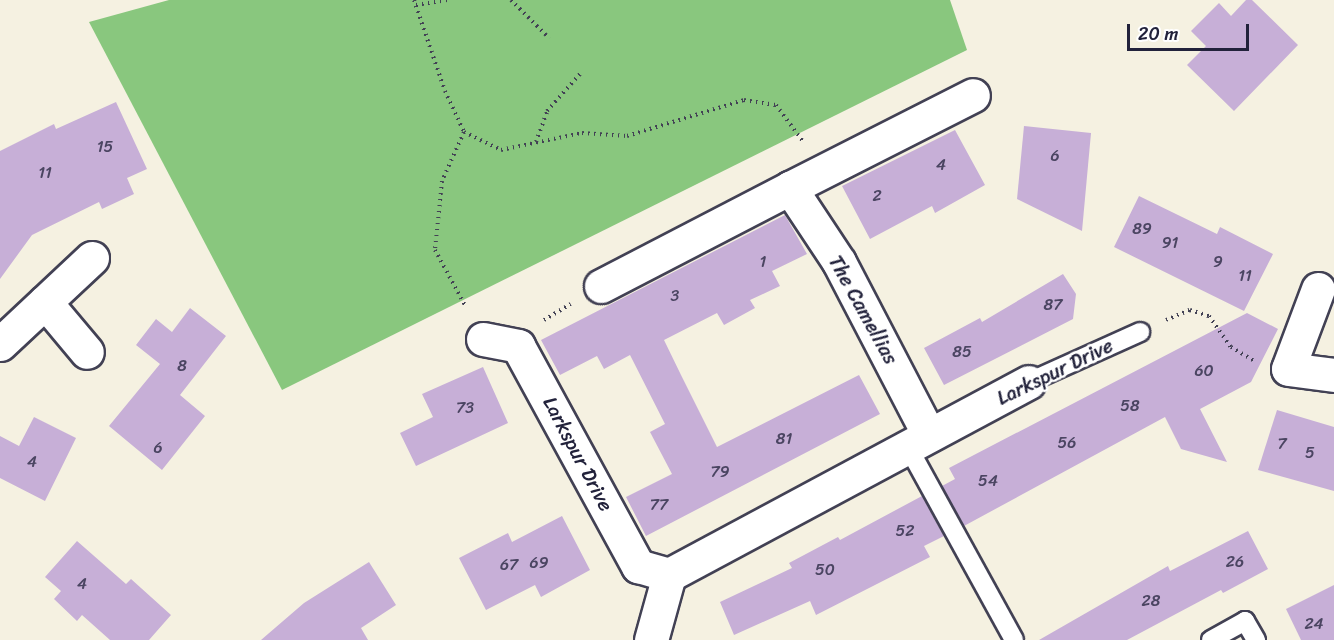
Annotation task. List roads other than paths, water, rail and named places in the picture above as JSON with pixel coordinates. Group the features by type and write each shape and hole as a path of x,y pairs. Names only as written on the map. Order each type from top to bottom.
{"street":[{"path":"601,286 821,171 973,95"},
{"name":"The Camellias","path":"790,188 839,262 919,441"},
{"path":"0,344 92,258"},
{"path":"1318,289 1288,369 1334,375"},
{"path":"45,302 87,352"},
{"name":"Larkspur Drive","path":"483,339 519,346 638,566 669,575 1029,382"},
{"path":"651,640 669,575"}],"lane":[{"name":"Larkspur Drive","path":"1029,382 1140,332"},
{"path":"919,441 1014,640"},
{"path":"1211,640 1245,621 1256,640"}]}
